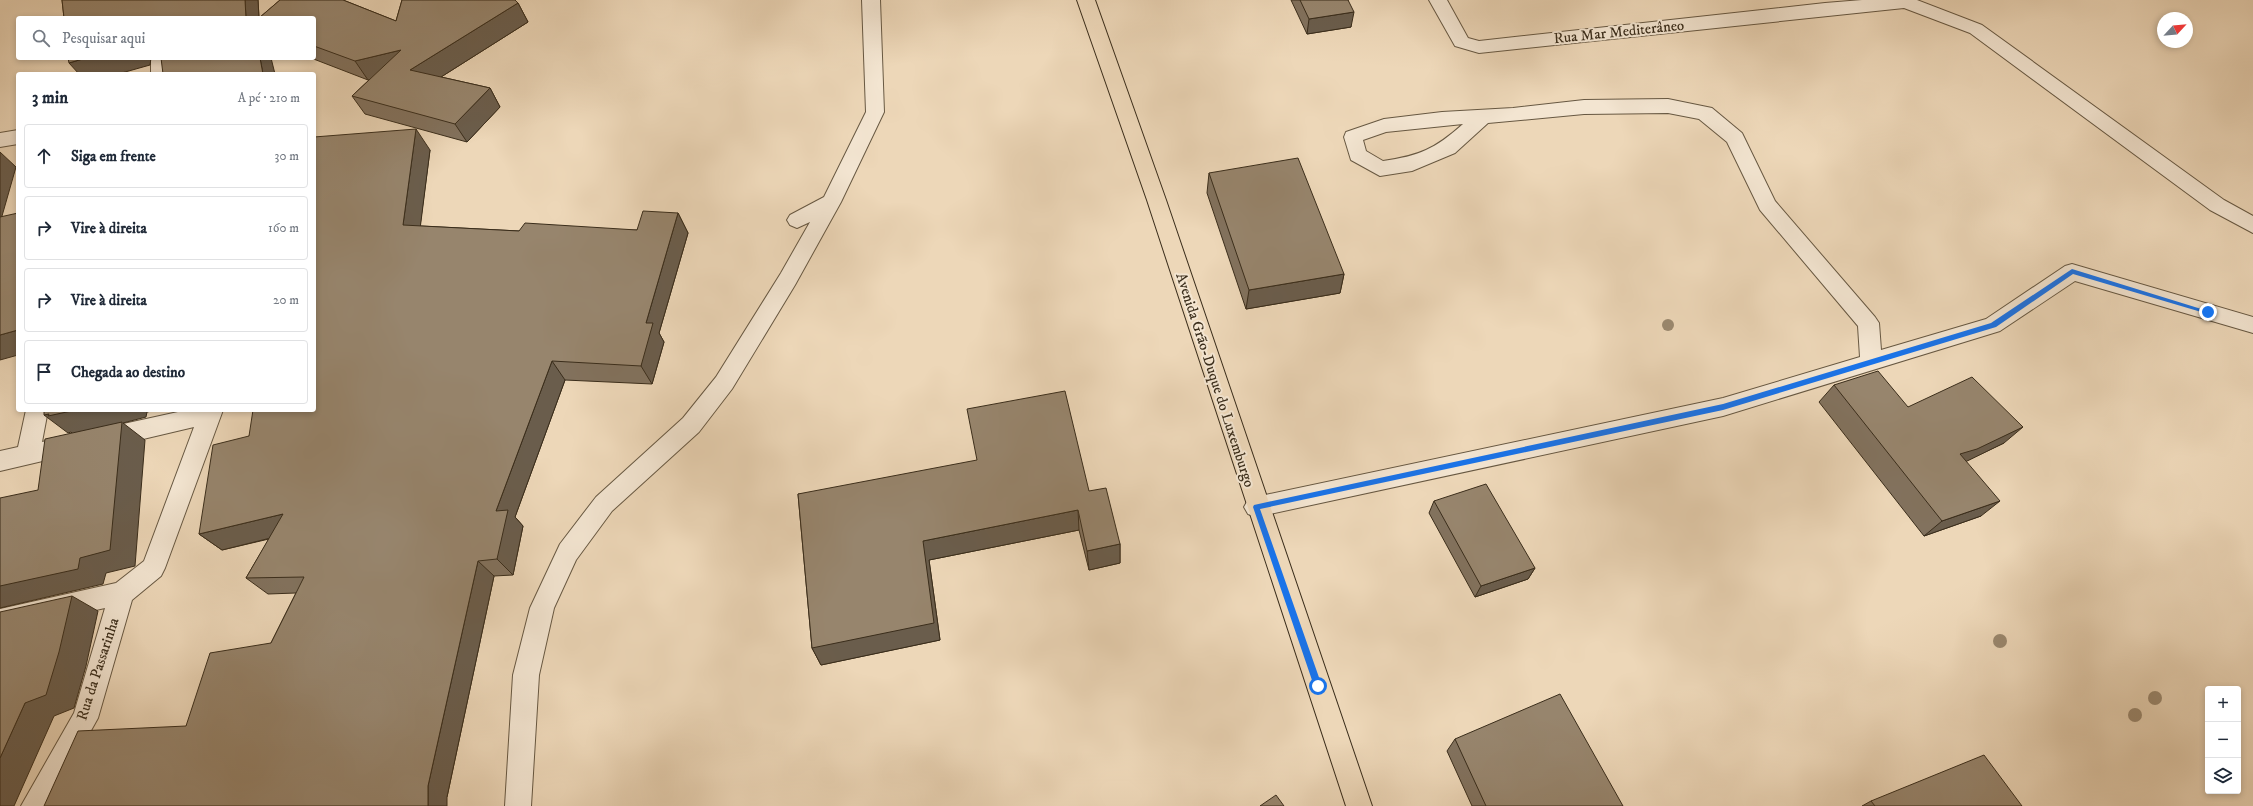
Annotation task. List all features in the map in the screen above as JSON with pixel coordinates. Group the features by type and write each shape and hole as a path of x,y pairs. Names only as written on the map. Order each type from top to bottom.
{"main road":[{"name":"Avenida Grão-Duque do Luxemburgo","path":"1086,0 1118,88 1256,507 1359,806"}],"street":[{"path":"518,806 526,675 542,608 568,552 604,504 691,425 724,383 788,279 831,202 875,112 871,0"},
{"name":"Rua Mar Mediterâneo","path":"1438,0 1461,42 1479,47 1825,9 1905,2 1976,29 2217,205 2253,225"},
{"path":"160,60 160,72"},
{"path":"1483,117 1448,148 1412,164 1380,169 1358,156 1353,137 1384,126 1442,119 1483,117 1584,107 1668,106 1705,113 1735,138 1767,205 1868,323 1871,362"},
{"path":"0,140 16,137"},
{"path":"797,220 831,202"},
{"path":"1256,507 1723,407 1993,325 2072,272 2253,326"},
{"path":"28,454 37,412"},
{"path":"0,461 212,412"},
{"path":"0,620 122,593 153,568 212,412"},
{"name":"Rua da Passarinha","path":"34,806 85,718 122,593"}],"building":[{"path":"62,0 245,0 246,16 64,16"},
{"path":"280,0 343,0 396,21 402,0 515,0 518,3 410,70 490,88 455,124 352,96 401,50 355,61 316,47 316,16 261,16"},
{"path":"1300,0 1348,0 1354,12 1309,19"},
{"path":"68,60 79,60 69,63"},
{"path":"161,60 260,60 263,72 163,72"},
{"path":"416,129 403,225 519,231 525,223 637,230 643,211 678,213 646,323 653,323 641,366 552,361 496,511 508,510 497,559 478,561 428,786 428,806 44,806 78,731 186,726 210,653 271,643 304,577 246,578 283,514 199,534 213,445 249,436 253,412 316,412 316,137"},
{"path":"1298,158 1344,274 1249,290 1209,173"},
{"path":"16,213 16,331 0,335 0,217"},
{"path":"1878,371 1908,407 1972,377 2023,427 1977,449 1960,454 2000,501 1942,521 1834,385"},
{"path":"1065,391 1089,491 1106,488 1120,544 1087,551 1078,510 923,541 934,623 812,648 798,494 977,460 967,409"},
{"path":"44,412 67,412 48,416 49,414 44,415"},
{"path":"122,422 110,550 80,558 78,569 0,586 0,498 38,490 45,439"},
{"path":"1486,484 1535,568 1481,586 1434,501"},
{"path":"72,596 59,652 46,695 25,703 0,758 0,612"},
{"path":"1560,694 1623,806 1486,806 1455,739"},
{"path":"1984,755 2022,806 1875,806 1871,801"},
{"path":"1276,795 1284,806 1260,806"}],"route":[{"path":"1318,686 1256,507 1723,407 1993,325 2072,272 2208,312"}]}
